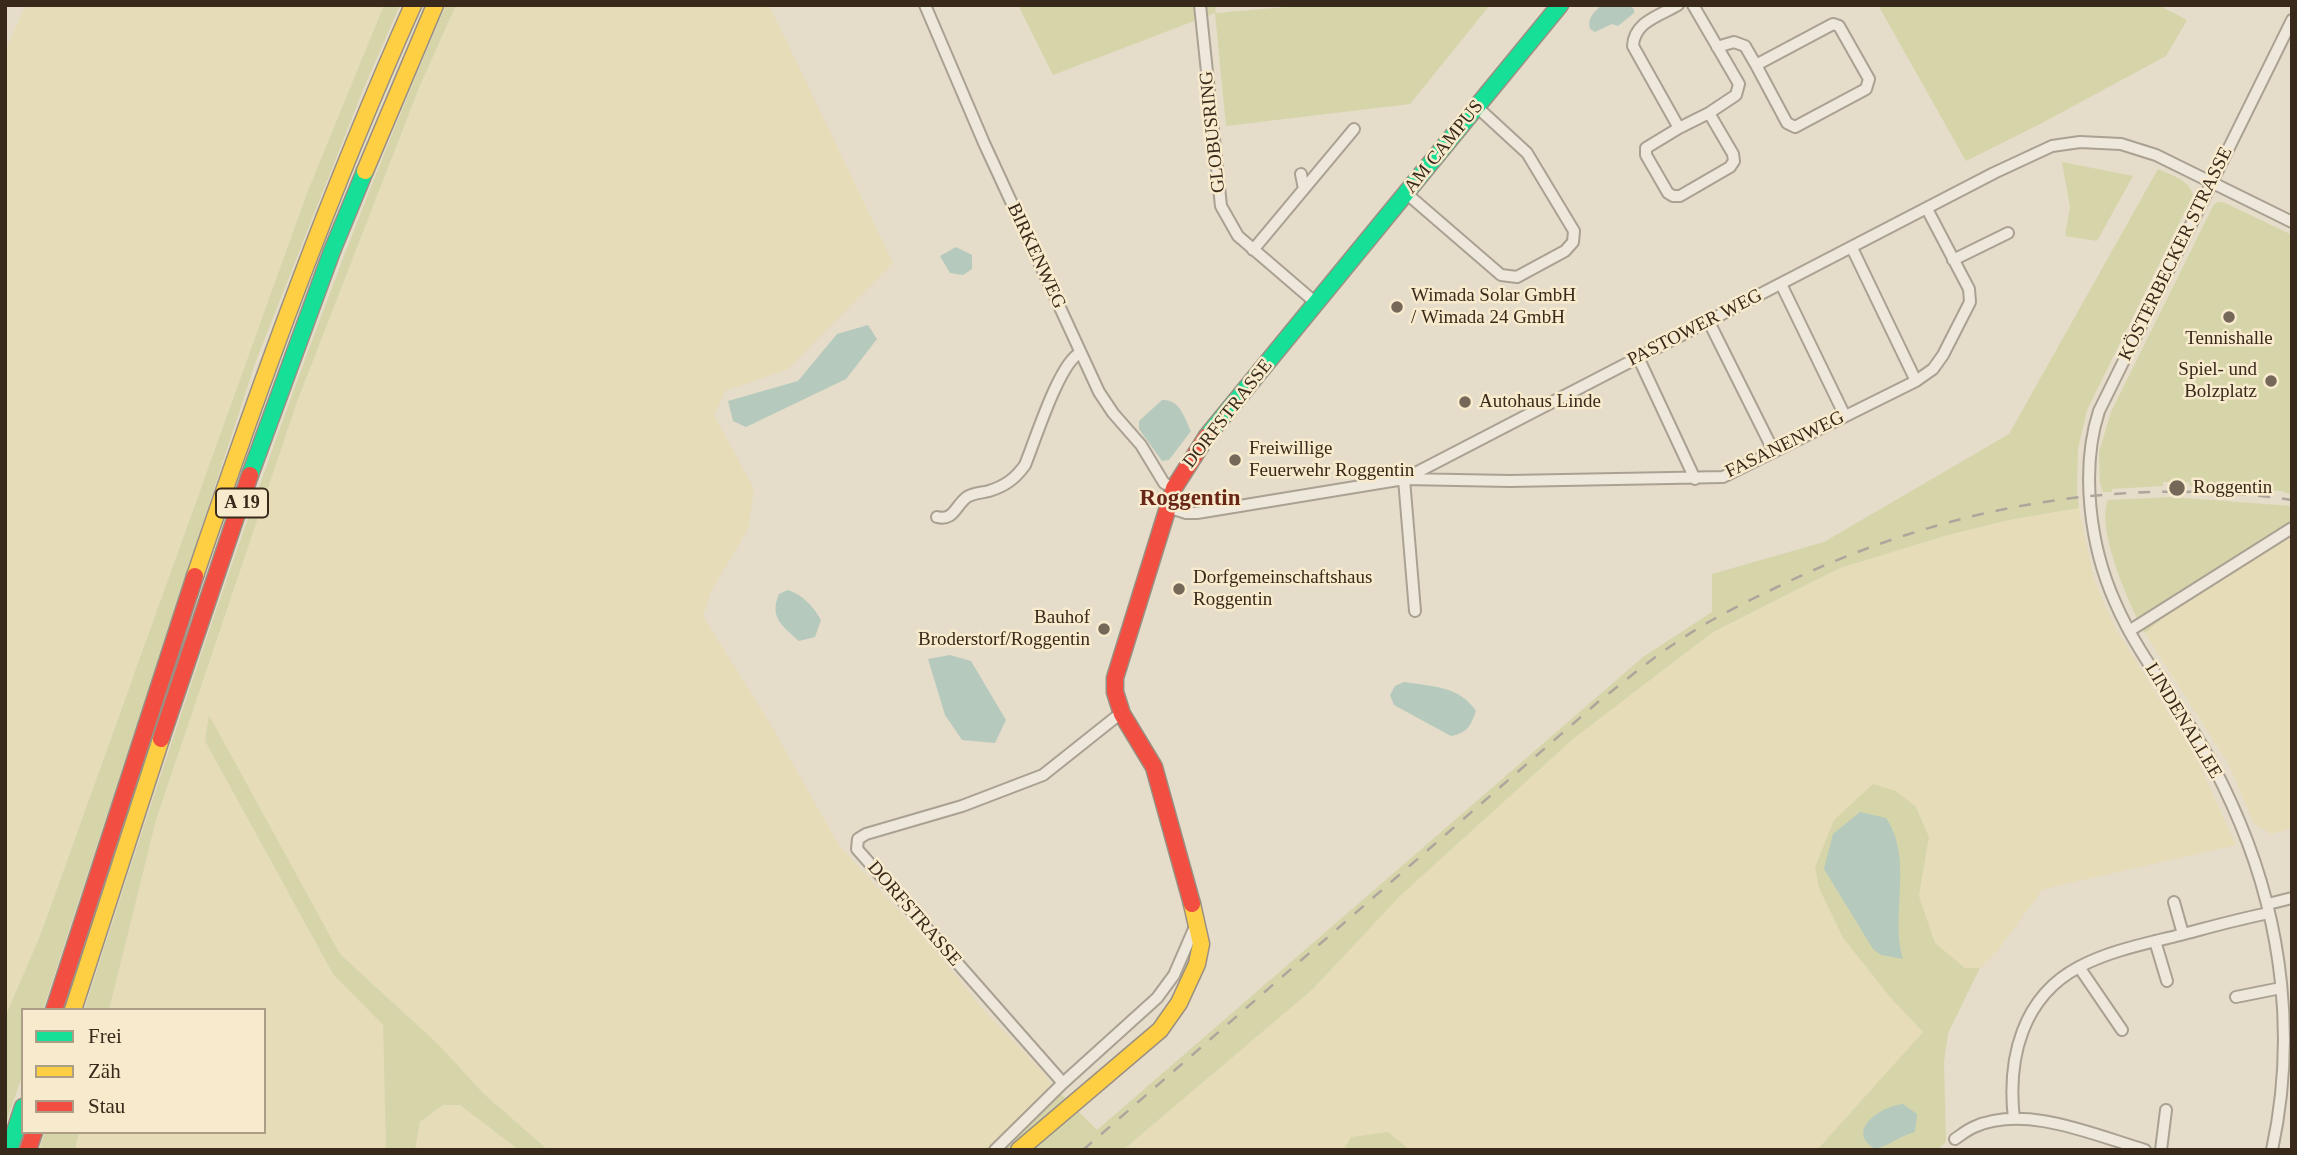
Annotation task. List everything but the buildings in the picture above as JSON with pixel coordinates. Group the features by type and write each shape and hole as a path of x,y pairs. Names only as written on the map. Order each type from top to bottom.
{"main road":[{"name":"A 19","path":"55,1008 197,571 265,376 333,198 413,5"},
{"name":"A 19","path":"75,1008 219,566 285,381 352,202 435,5"},
{"name":"AM CAMPUS","path":"1328,289 1560,5"},
{"name":"DORFSTRASSE","path":"1019,1150 1160,1030 1180,1003 1197,964 1201,944 1197,922 1154,768 1147,750 1116,703 1115,678 1174,488 1198,447 1328,289"},
{"path":"9,1150 21,1113"}],"street":[{"name":"BIRKENWEG","path":"925,5 984,143 1099,392 1141,445 1164,484 1174,488"},
{"name":"GLOBUSRING","path":"1200,5 1221,206 1238,236 1316,303"},
{"path":"1678,5 1639,26 1633,35 1633,46 1679,128"},
{"path":"1693,5 1739,84 1736,95 1646,149 1646,155 1668,193 1674,196 1680,196 1730,167 1734,161 1733,154 1709,113"},
{"name":"KÖSTERBECKER STRASSE","path":"2090,496 2089,452 2099,411 2292,20"},
{"path":"1717,47 1734,43 1745,46 1787,123 1795,127 1866,89 1870,79 1839,26 1833,24 1756,65"},
{"path":"1406,193 1502,275 1517,276 1565,251 1573,242 1574,231 1527,153 1477,107"},
{"path":"1253,250 1354,130"},
{"name":"PASTOWER WEG","path":"1167,507 1186,513 1198,513 1404,479 1708,320 2052,146 2100,141 2138,148 2292,222"},
{"path":"1301,174 1304,189"},
{"name":"FASANENWEG","path":"1404,479 1510,481 1723,477 1916,381 1933,369 1970,302 1969,289 1927,209"},
{"path":"1953,260 2008,233"},
{"path":"1852,248 1916,381"},
{"path":"1781,284 1845,416"},
{"path":"1708,320 1774,452"},
{"path":"937,517 945,519 951,516 965,499 1015,478 1025,466 1062,371 1072,356 1080,353"},
{"path":"1638,357 1695,479"},
{"path":"1404,479 1415,611"},
{"name":"LINDENALLEE","path":"2090,496 2104,573 2115,602 2129,631 2205,751 2243,832 2269,908 2284,1027 2283,1073 2272,1150"},
{"path":"2129,631 2292,528"},
{"name":"DORFSTRASSE","path":"1063,1083 857,849 856,844 858,839 866,834 962,806 1043,775 1121,713"},
{"path":"2014,1119 2011,1080 2020,1037 2036,1006 2056,982 2079,967 2113,953 2269,908 2292,898"},
{"path":"2174,902 2183,934"},
{"path":"995,1150 1063,1083 1157,998 1174,975 1197,922"},
{"path":"2155,941 2167,981"},
{"path":"2079,967 2122,1030"},
{"path":"2236,997 2281,988"},
{"path":"2161,1150 2166,1110"},
{"path":"1955,1139 1974,1127 2014,1119 2051,1122 2145,1150"}],"shaded area":[{"path":"26,5 384,5 307,193 40,936 5,1017 5,51"},
{"path":"456,5 769,5 893,263 788,369 725,391 714,415 754,489 748,529 711,591 703,616 771,725 838,844 1052,1085 1051,1093 992,1150 548,1150 483,1093 439,1045 340,954 209,716 205,741 333,974 383,1025 386,1150 75,1150 79,1134 266,1134 266,1008 109,1008 156,820 297,402 419,88"},
{"path":"1602,5 1628,5 1634,9 1634,13 1618,26 1612,24 1595,32 1590,29 1590,18"},
{"path":"956,247 972,255 972,269 963,275 950,273 940,256"},
{"path":"868,325 877,339 846,379 746,427 733,421 728,401 798,381 837,334"},
{"path":"1162,400 1173,402 1177,406 1191,431 1169,460 1162,461 1139,429 1139,421"},
{"path":"2079,508 2093,576 2104,604 2116,629 2196,758 2236,845 2043,889 1997,951 1980,968 1965,968 1935,944 1919,896 1929,837 1815,867 1819,888 1843,938 1890,997 1924,1032 1817,1150 1123,1150 1313,989 1400,896 1573,739 1713,632 1840,568 1948,535 2009,520"},
{"path":"2292,533 2292,828 2271,834 2254,823 2228,763 2145,633 2168,613 2216,580"},
{"path":"788,590 807,602 821,620 815,637 799,641 787,631 776,615 779,594"},
{"path":"950,655 971,661 1006,720 995,743 962,740 945,715 928,659"},
{"path":"1404,682 1444,689 1461,696 1476,711 1470,725 1465,731 1451,736 1394,705 1390,695 1395,686"},
{"path":"1860,812 1886,818 1899,851 1899,924 1903,959 1881,955 1873,949 1824,869 1833,834"},
{"path":"1903,1104 1917,1114 1915,1132 1876,1149 1863,1135 1864,1128 1885,1109"},
{"path":"443,1105 460,1105 519,1150 415,1150 420,1122"}],"green space":[{"path":"384,5 400,5 363,90 256,361 44,1008 21,1008 21,1079 5,1126 5,1017 40,936 307,193"},
{"path":"446,5 456,5 419,88 297,402 156,820 109,1008 85,1008 253,503 345,252"},
{"path":"1018,5 1215,5 1216,13 1309,5 1490,5 1410,104 1226,126 1215,13 1053,75"},
{"path":"1878,5 2158,5 2187,20 2166,56 1966,161"},
{"path":"2062,162 2133,176 2097,241 2065,236 2070,207"},
{"path":"2158,169 2184,182 2193,195 2087,410 2078,449 2079,508 2009,520 1948,535 1840,568 1713,632 1573,739 1400,896 1313,989 1123,1150 998,1150 1058,1091 1097,1130 1643,657 1712,612 1712,574 1824,542 2009,434"},
{"path":"2219,202 2292,235 2292,495 2281,491 2190,486 2189,482 2163,482 2163,486 2103,492 2099,452 2111,412 2214,204"},
{"path":"2171,497 2292,506 2292,533 2198,592 2145,633 2116,567 2106,529 2105,512 2108,500"},
{"path":"209,715 340,954 439,1045 483,1093 548,1150 519,1150 460,1105 443,1105 420,1122 415,1150 386,1150 383,1025 333,974 205,741"},
{"path":"1873,784 1896,791 1916,807 1929,837 1919,896 1935,943 1965,968 1980,968 1948,1033 1944,1062 1946,1142 1937,1150 1817,1150 1923,1032 1890,997 1843,938 1819,888 1815,867 1834,820"},
{"path":"1388,1132 1410,1150 1344,1150 1351,1137"},
{"path":"44,1134 79,1134 75,1150 39,1150"}],"railway":[{"path":"1083,1150 1598,702 1704,624 1832,562 1959,520 2025,505 2091,496 2158,492 2225,493 2292,500"}],"traffic: fast":[{"path":"1207,436 1560,5"},
{"path":"250,475 332,251 365,171"},
{"path":"9,1150 21,1113"}],"traffic: slow":[{"path":"195,576 297,288 382,75 413,5"},
{"path":"365,171 435,5"},
{"path":"74,1008 161,739"},
{"path":"1019,1150 1160,1030 1179,1003 1197,964 1201,944 1192,904"}],"traffic: jam":[{"path":"1192,904 1154,767 1122,714 1115,692 1115,678 1174,488 1207,436"},
{"path":"161,739 250,475"},
{"path":"55,1008 195,576"},
{"path":"28,1150 33,1134"}],"place":[{"name":"Wimada Solar GmbH / Wimada 24 GmbH","path":"1397,307"},
{"name":"Tennishalle","path":"2229,317"},
{"name":"Spiel- und Bolzplatz","path":"2271,381"},
{"name":"Autohaus Linde","path":"1465,402"},
{"name":"Freiwillige Feuerwehr Roggentin","path":"1235,460"},
{"name":"Roggentin","path":"2177,488"},
{"name":"Dorfgemeinschaftshaus Roggentin","path":"1179,589"},
{"name":"Bauhof Broderstorf/Roggentin","path":"1104,629"}],"district":[{"name":"Roggentin","path":"1190,499"}]}
